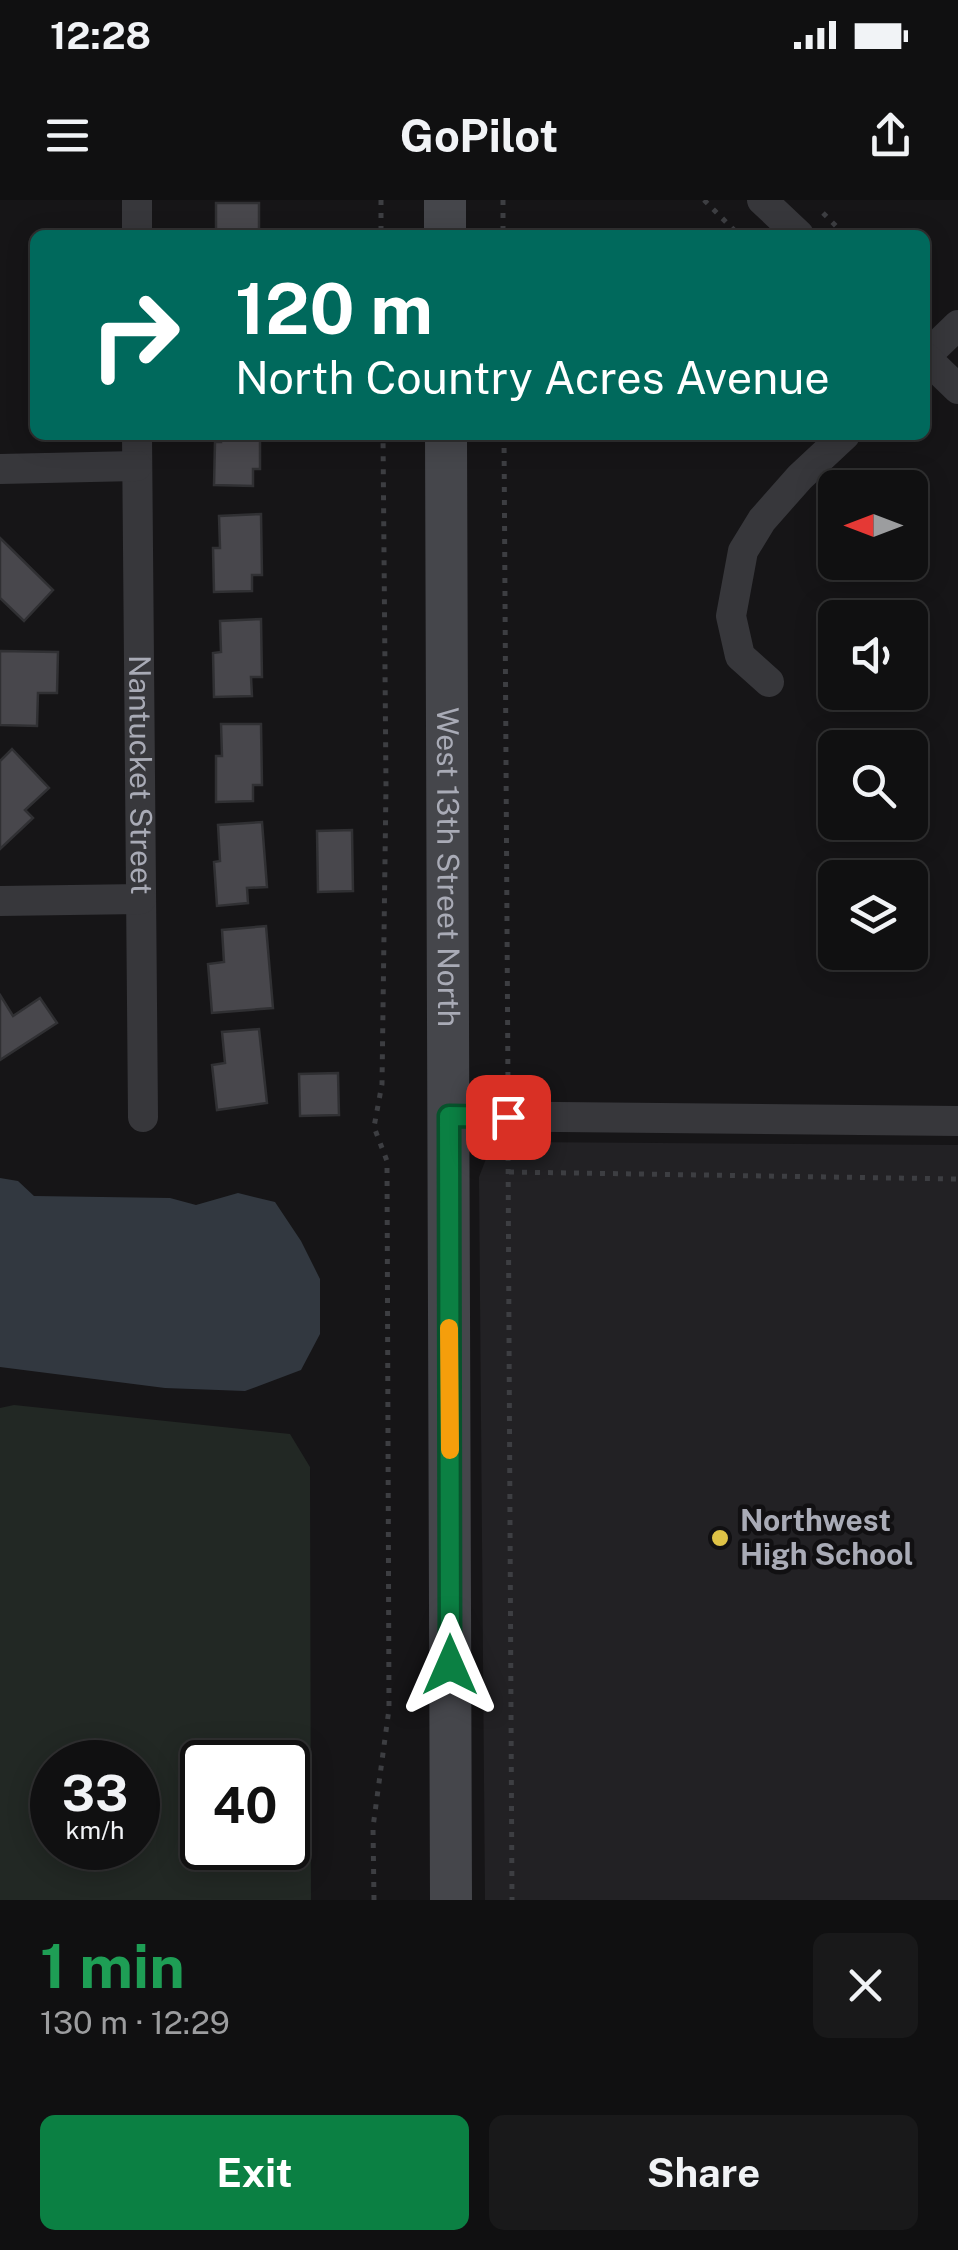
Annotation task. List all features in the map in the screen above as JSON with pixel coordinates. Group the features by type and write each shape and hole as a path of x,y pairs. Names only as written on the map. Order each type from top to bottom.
{"street":[{"path":"137,200 137,230"},
{"path":"445,200 446,230"},
{"path":"762,200 793,230"},
{"path":"930,352 958,326"},
{"path":"930,362 958,389"},
{"name":"Nantucket Street","path":"137,440 142,1117"},
{"name":"West 13th Street North","path":"446,440 451,1900"},
{"path":"768,682 740,656 732,616 743,551 762,520 840,440"},
{"path":"0,469 137,466"},
{"path":"0,900 140,898"},
{"path":"449,1116 958,1122"}],"path":[{"path":"381,200 381,230"},
{"path":"503,200 503,230"},
{"path":"704,200 734,230"},
{"path":"821,211 840,230"},
{"path":"374,1900 374,1827 389,1709 387,1161 374,1127 382,1084 386,786 383,440"},
{"path":"504,440 512,1900"},
{"path":"509,1172 958,1179"}],"shaded area":[{"name":"Northwest High School","path":"519,1142 958,1145 958,1900 485,1900 479,1177 489,1151"},
{"path":"0,1178 18,1181 34,1196 170,1198 196,1205 238,1193 275,1202 320,1279 320,1334 301,1370 245,1391 165,1388 0,1367"},
{"path":"14,1405 290,1434 310,1467 311,1900 0,1900 0,1408"}],"building":[{"path":"216,203 259,203 259,230 216,230"},
{"path":"260,440 260,469 253,469 253,486 214,485 215,442"},
{"path":"261,514 262,575 252,575 252,591 214,592 213,548 220,548 219,516"},
{"path":"0,538 53,590 24,621 0,598"},
{"path":"261,619 262,677 251,677 252,696 214,697 213,653 221,652 220,621"},
{"path":"0,651 58,652 57,693 38,693 37,726 0,725"},
{"path":"221,724 261,724 262,785 253,785 253,801 216,802 216,756 222,756"},
{"path":"12,749 49,788 25,810 33,818 0,849 0,761"},
{"path":"262,822 267,887 247,888 248,903 217,906 214,862 220,861 218,825"},
{"path":"352,830 353,891 318,892 317,831"},
{"path":"266,926 273,1008 212,1013 208,964 224,962 222,930"},
{"path":"0,995 13,1016 40,998 57,1023 0,1060"},
{"path":"259,1029 267,1103 217,1110 212,1065 225,1063 222,1032"},
{"path":"338,1073 339,1115 300,1116 299,1074"}],"slow traffic":[{"path":"449,1328 450,1450"}],"place":[{"name":"Northwest High School","path":"720,1538"}],"route":[{"path":"450,1665 449,1116 508,1117"}]}
